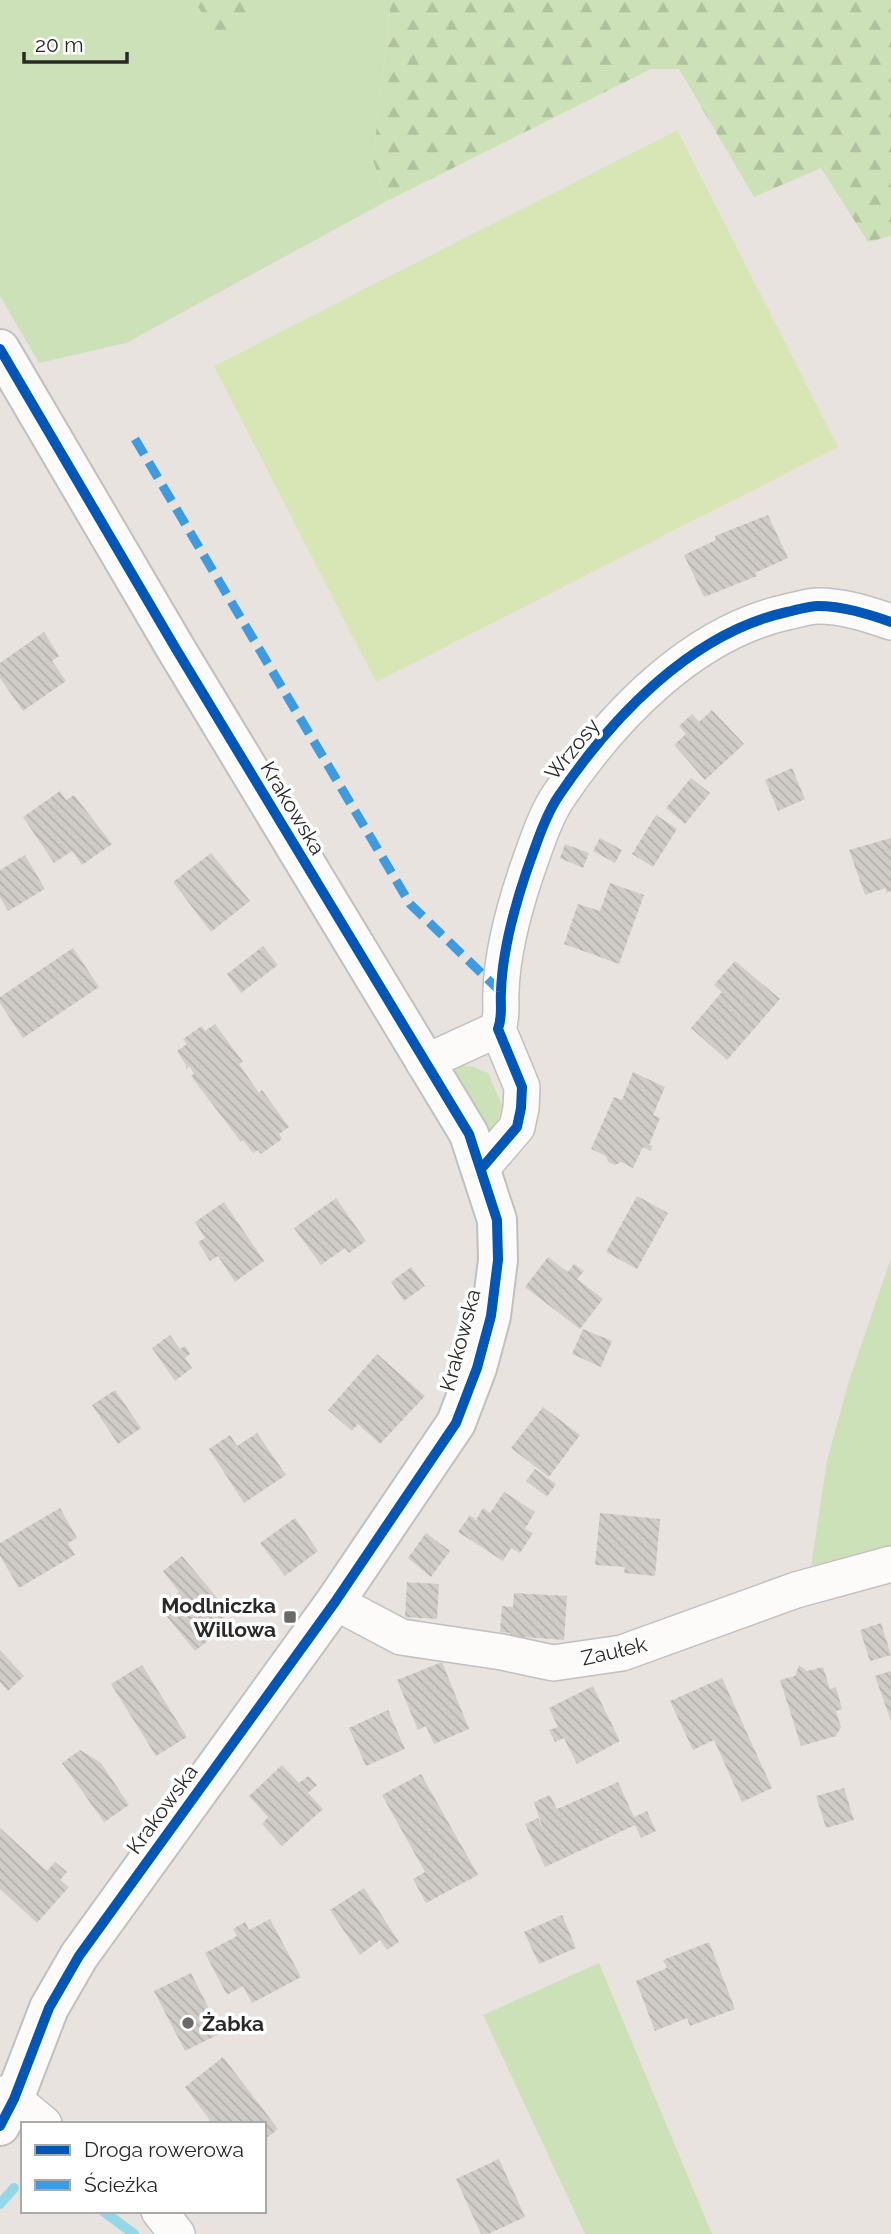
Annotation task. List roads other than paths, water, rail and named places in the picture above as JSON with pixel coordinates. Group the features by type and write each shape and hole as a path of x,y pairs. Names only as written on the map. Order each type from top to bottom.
{"street":[{"name":"Krakowska","path":"0,349 182,661 469,1134 497,1220 498,1260 491,1316 477,1368 456,1423 335,1602 79,1956 49,2008 5,2106"},
{"name":"Wrzosy","path":"481,1169 517,1127 521,1108 522,1087 498,1029 503,1016 501,992 509,940 523,886 558,796 641,698 685,659 760,618 817,606 856,611 891,622"},
{"path":"424,1063 498,1029"},
{"name":"Zaułek","path":"335,1602 401,1637 502,1651 553,1663 622,1653 796,1590 891,1564"},
{"path":"5,2106 40,2122"},
{"path":"161,2213 177,2234"}],"waterway":[{"path":"0,2204 14,2188"},
{"path":"106,2213 134,2234"}],"place":[{"name":"Modlniczka Willowa","path":"290,1617"},
{"name":"Żabka","path":"188,2023"}]}
